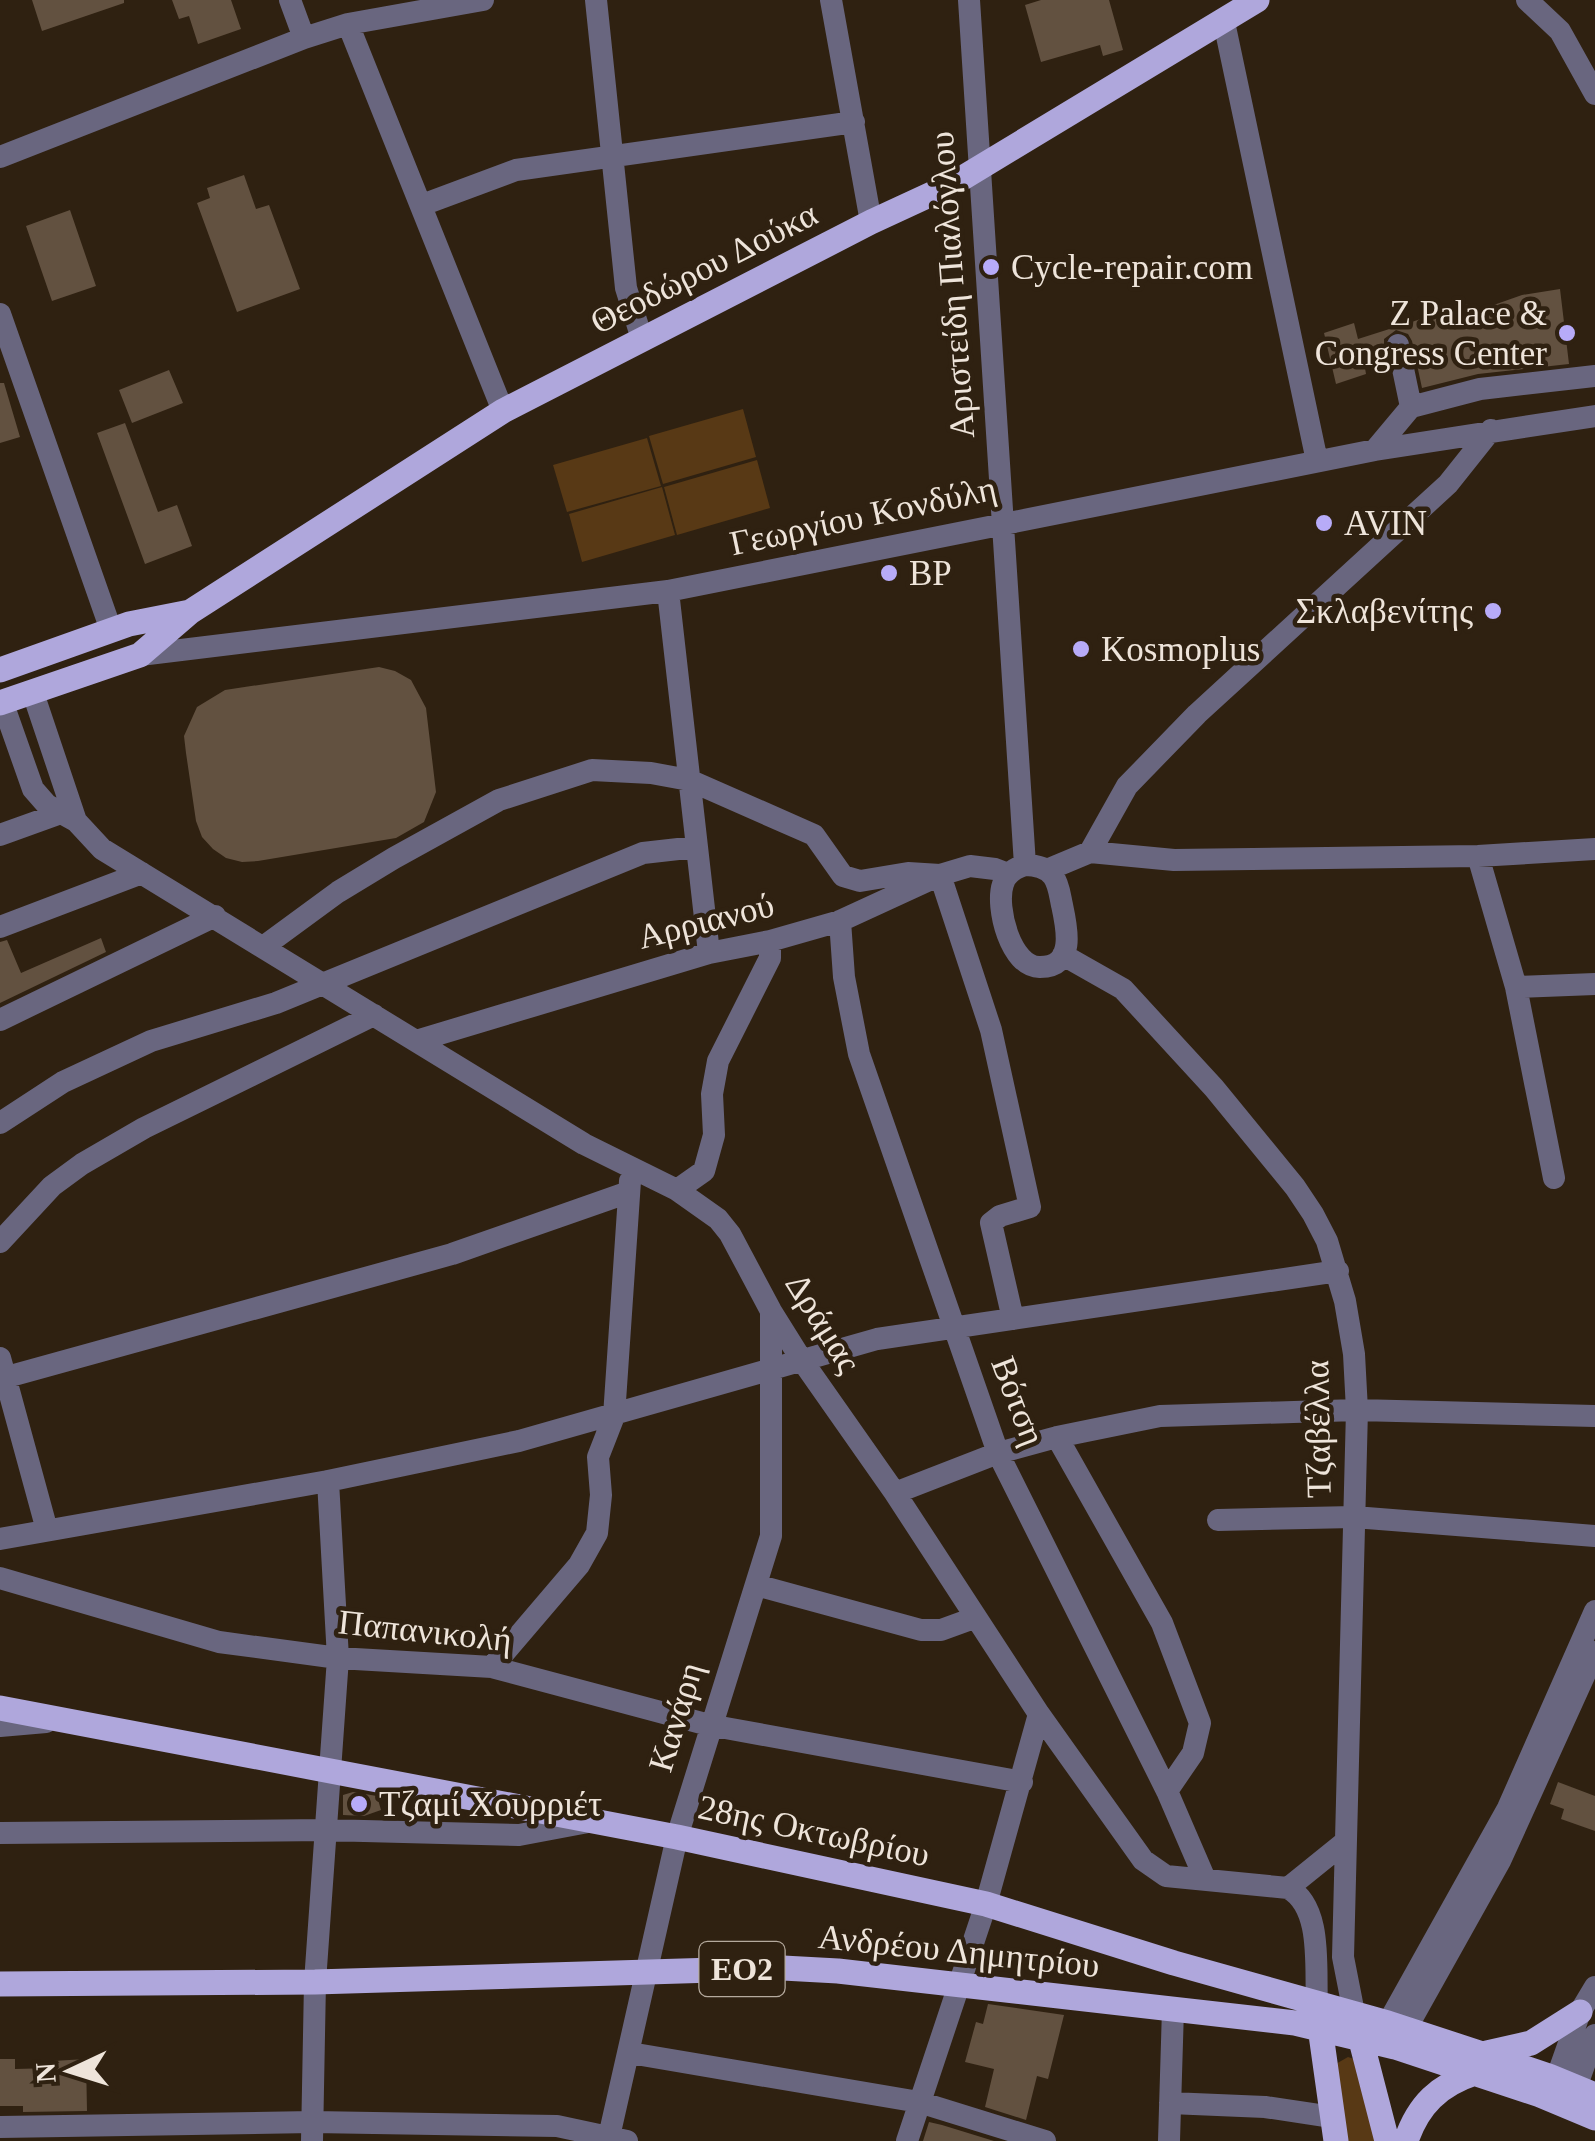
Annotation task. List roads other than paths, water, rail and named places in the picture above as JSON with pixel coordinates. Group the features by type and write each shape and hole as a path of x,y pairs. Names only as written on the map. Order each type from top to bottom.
{"main road":[{"name":"Θεοδώρου Δούκα","path":"2,704 140,655 190,612 503,411 870,222 950,185 1257,0"},
{"name":"Θεοδώρου Δούκα","path":"0,670 110,630 190,612"},
{"path":"0,678 33,693"},
{"name":"28ης Οκτωβρίου","path":"0,1708 677,1837 986,1904 1174,1963 1319,2016"},
{"path":"1172,2009 1174,1963"},
{"name":"Ανδρέου Δημητρίου","path":"0,1984 315,1982 783,1968 1172,2009 1264,2017 1319,2016 1569,2093 1595,2118"},
{"path":"1406,2141 1424,2106 1450,2081 1478,2064 1530,2043 1580,2012"},
{"path":"1319,2016 1334,2129"},
{"path":"1357,2025 1387,2141"},
{"name":"ΕΟ2","path":"1357,2025 1397,2026 1478,2064"}],"street":[{"path":"290,0 304,38"},
{"path":"0,157 304,38 348,24 484,0"},
{"path":"596,0 626,288 642,338"},
{"path":"831,0 870,222"},
{"name":"Αριστείδη Πιαλόγλου","path":"968,0 1027,870"},
{"path":"1527,0 1560,31 1595,94"},
{"path":"1224,22 1317,461"},
{"path":"348,24 503,411"},
{"path":"422,206 516,170 854,122"},
{"path":"0,314 110,630"},
{"path":"1398,345 1410,407"},
{"path":"1375,450 1410,407 1480,389 1595,376"},
{"name":"Γεωργίου Κονδύλη","path":"140,655 668,591 1375,450 1595,416"},
{"path":"1090,852 1127,786 1198,714 1448,484 1491,430"},
{"path":"668,591 709,952"},
{"name":"Δράμας","path":"33,693 68,817"},
{"name":"Δράμας","path":"2,704 33,789 102,849 584,1144 678,1190 718,1219 802,1359 1039,1714 1143,1860 1166,1876 1288,1888"},
{"path":"263,947 394,858 499,800 592,770 651,773 689,780 814,836 843,876 860,881 908,874 940,876 990,1030 1030,1207 991,1222 1013,1320"},
{"path":"0,834 68,817"},
{"path":"0,1124 63,1082 151,1042 276,1003 642,854 696,847"},
{"path":"1027,870 1058,884 1069,937 1064,954 1049,966 1040,967 1022,962 1016,955 1002,903 1003,883 1027,870 1090,852 1174,860 1478,856 1595,849"},
{"path":"1478,856 1516,987 1554,1178"},
{"name":"Αρριανού","path":"416,1041 709,952 840,922 970,866 1027,870"},
{"path":"0,927 142,873"},
{"path":"0,1020 215,916"},
{"name":"Βότση","path":"840,922 844,977 859,1054 998,1453 1167,1791 1205,1880"},
{"path":"678,1190 704,1171 714,1135 712,1094 718,1061 770,958 770,941"},
{"name":"Τζαβέλλα","path":"1064,954 1123,989 1214,1088 1295,1187 1328,1241 1338,1271 1350,1322 1357,1410 1342,1957 1357,2025"},
{"path":"1516,987 1595,984"},
{"path":"0,1242 52,1186 82,1164 144,1128 374,1015"},
{"path":"492,1667 579,1565 596,1533 601,1495 598,1456 614,1416 632,1168"},
{"path":"704,1171 718,1204 718,1219"},
{"path":"47,1530 2,1371 452,1254 630,1192"},
{"path":"0,1539 328,1481 519,1440 877,1338 1338,1271"},
{"name":"Κανάρη","path":"615,2140 677,1837 771,1536 771,1311"},
{"path":"895,1493 998,1453 1160,1416 1357,1410 1595,1416"},
{"path":"1056,1437 1162,1622 1200,1723 1192,1753 1167,1791"},
{"path":"312,2132 315,1982 338,1658 328,1481"},
{"path":"1218,1520 1354,1517 1595,1536"},
{"name":"Παπανικολή","path":"0,1578 219,1642 338,1658 492,1667 710,1725 1022,1782"},
{"path":"756,1584 920,1630 941,1630 974,1618"},
{"path":"1397,2026 1492,1857 1566,1698 1595,1611"},
{"path":"1566,1698 1595,1652"},
{"path":"907,2141 986,1904 1039,1714"},
{"path":"0,1726 64,1720"},
{"path":"0,1832 325,1830 519,1835 592,1821"},
{"path":"1319,2016 1312,1919 1300,1894 1288,1888 1345,1842"},
{"path":"1569,2093 1580,2012 1595,1986"},
{"path":"1169,2141 1172,2009"},
{"path":"1569,2093 1595,2034"},
{"path":"630,2053 918,2102 1046,2141"},
{"path":"1170,2103 1265,2107 1334,2129"},
{"path":"0,2127 312,2132 557,2126 615,2140"}],"place":[{"name":"Cycle-repair.com","path":"991,267"},
{"name":"Z Palace & Congress Center","path":"1567,333"},
{"name":"AVIN","path":"1324,523"},
{"name":"BP","path":"889,573"},
{"name":"Σκλαβενίτης","path":"1493,611"},
{"name":"Kosmoplus","path":"1081,649"},
{"name":"Τζαμί Χουρριέτ","path":"359,1804"}]}
